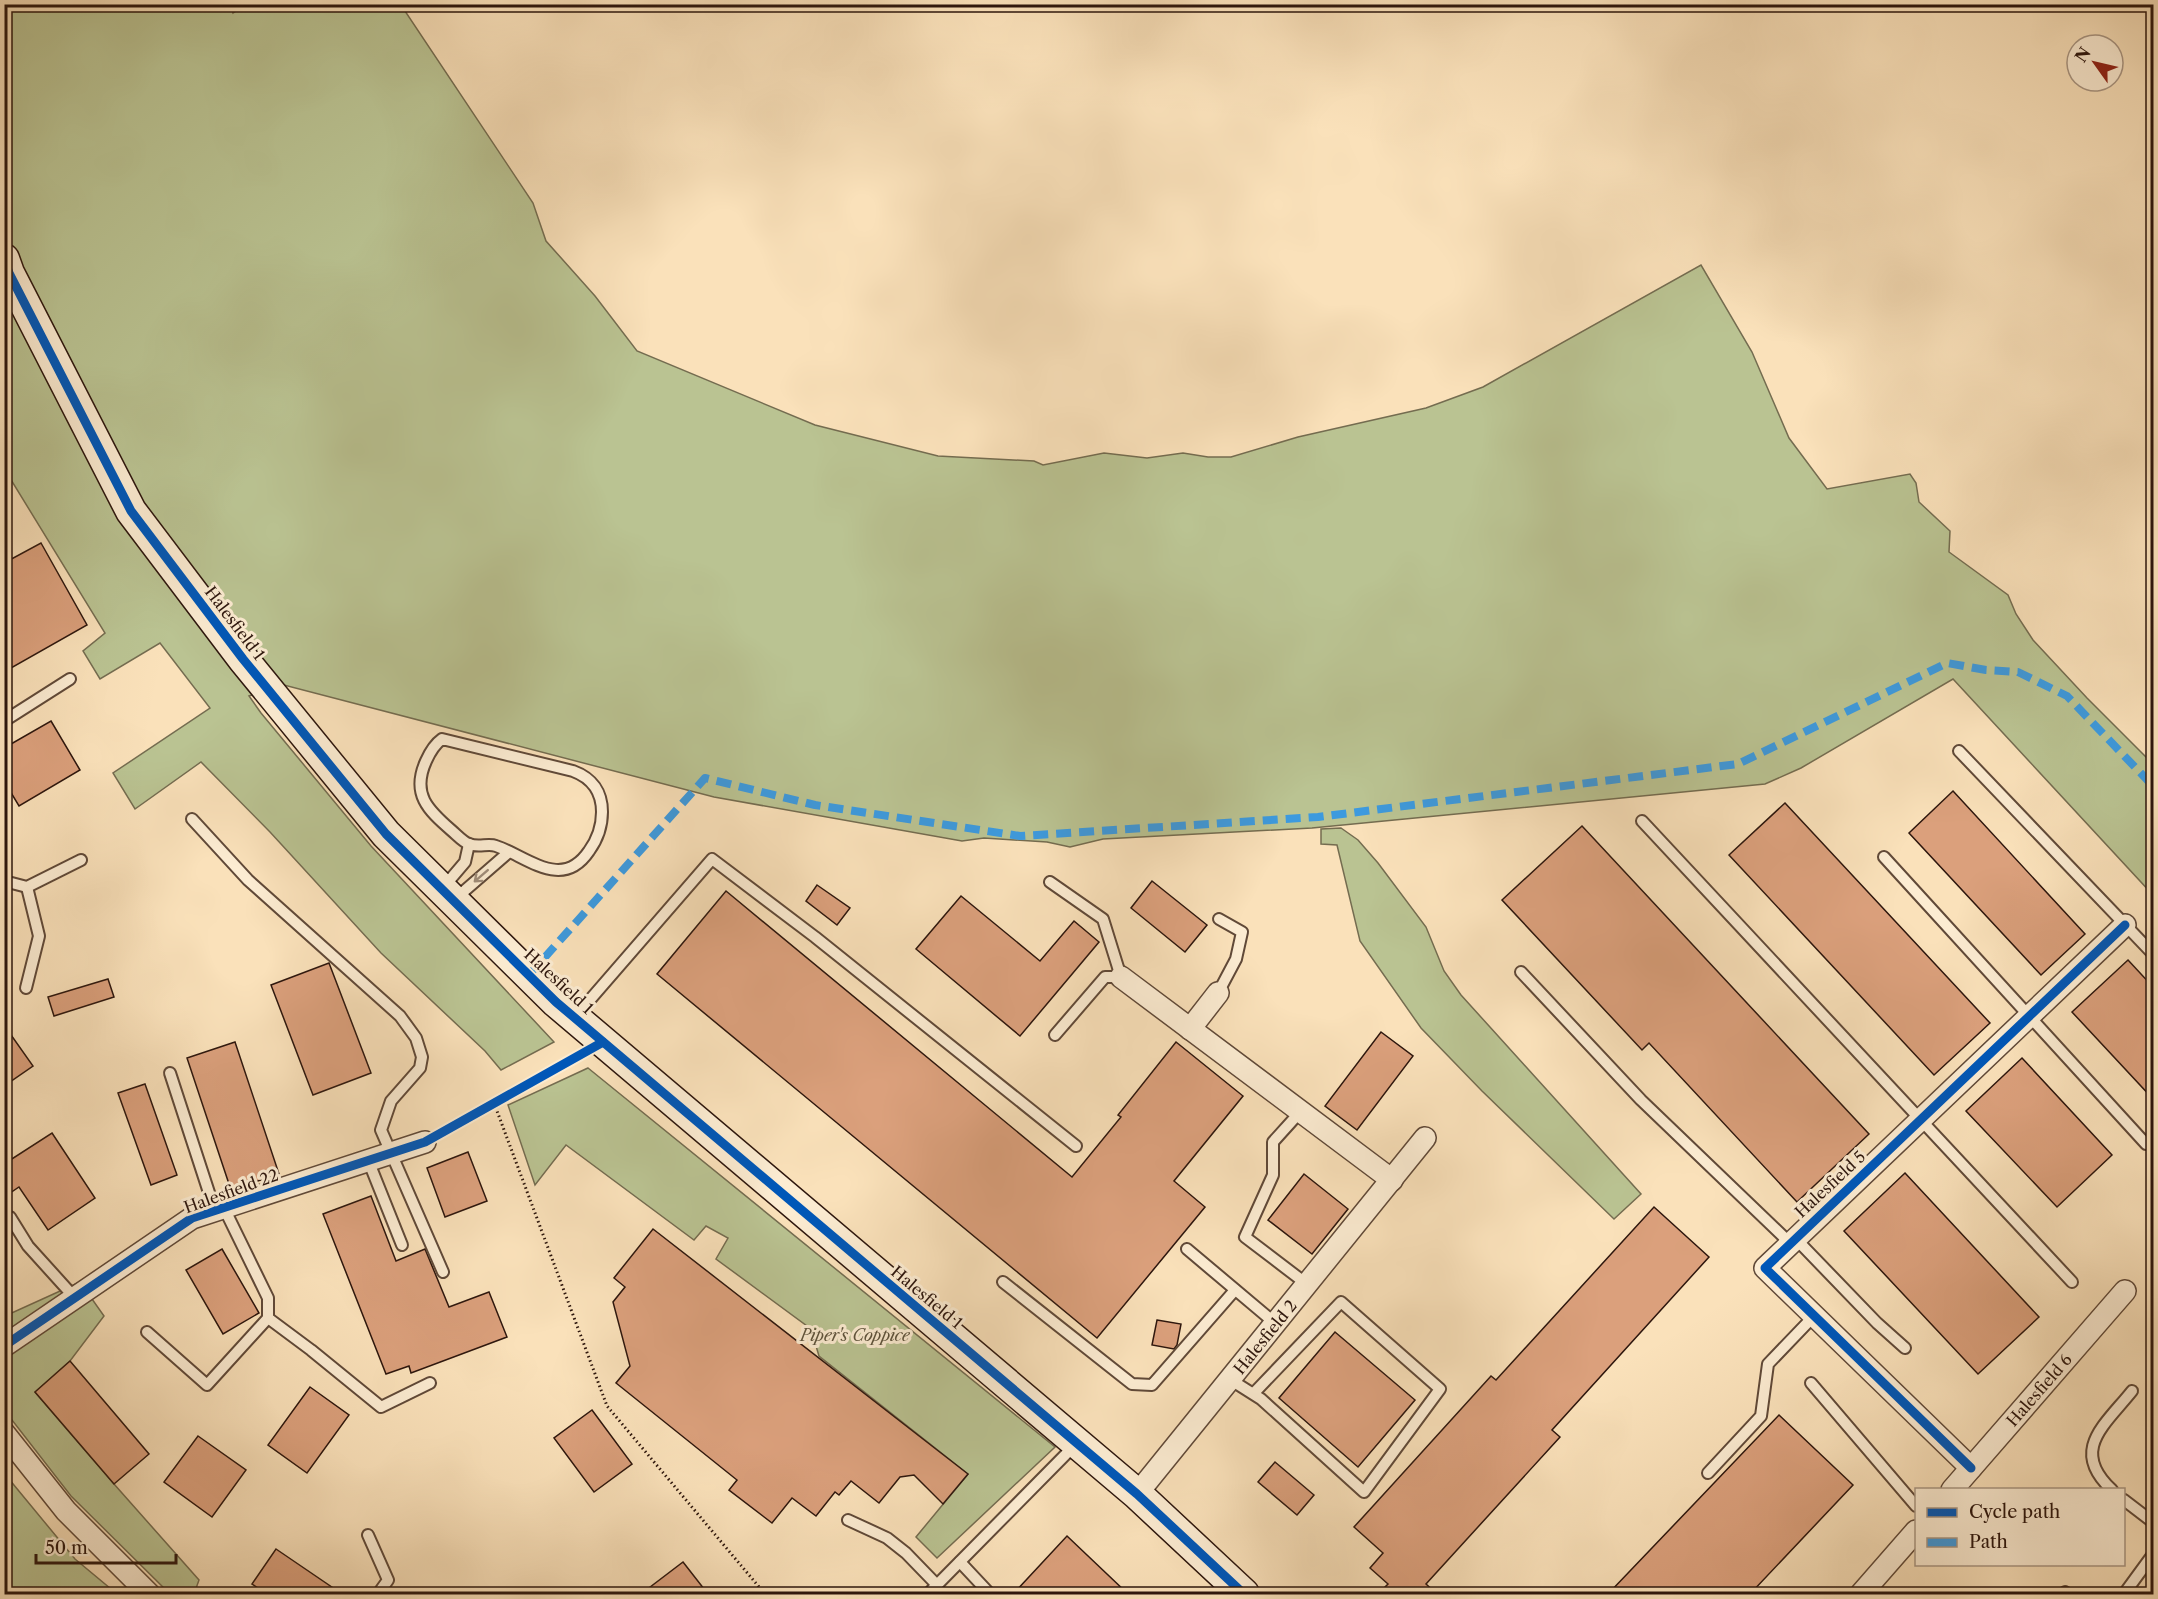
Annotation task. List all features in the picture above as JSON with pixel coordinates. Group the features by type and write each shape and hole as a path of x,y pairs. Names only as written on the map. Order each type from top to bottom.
{"street":[{"name":"Halesfield 1","path":"4,259 9,273 131,511 243,659 386,834 556,1002 1137,1494 1244,1594"},
{"name":"Halesfield 5","path":"1971,1468 1765,1268 2125,925"},
{"path":"1121,977 1392,1180"},
{"path":"1190,1029 1218,993"},
{"name":"Halesfield 2","path":"1137,1494 1425,1138"},
{"name":"Halesfield 22","path":"4,1346 192,1218 425,1142"},
{"name":"Halesfield 6","path":"1954,1488 2125,1291"},
{"path":"4,1433 66,1511 149,1594"},
{"path":"1861,1594 1915,1533"}],"lane":[{"path":"4,721 70,679"},
{"path":"442,739 573,771 590,780 598,790 602,811 600,829 590,849 572,867 551,870 509,852 494,845 469,844 431,813 423,798 420,783 423,768 432,750 442,739"},
{"path":"1959,751 2154,955"},
{"path":"192,819 248,880 400,1016 417,1038 422,1057 420,1068 391,1101 381,1130 443,1272"},
{"path":"1642,821 2072,1282"},
{"path":"448,895 465,862 469,844"},
{"path":"448,895 509,852"},
{"path":"1884,857 2146,1144"},
{"path":"575,1018 712,859 815,937 1076,1146"},
{"path":"4,881 27,887 81,860"},
{"path":"1050,882 1103,919 1121,977 1105,977 1056,1035"},
{"path":"26,988 39,936 27,887"},
{"path":"1218,993 1236,960 1242,932 1220,919"},
{"path":"1521,972 1641,1100 1905,1348"},
{"path":"147,1332 207,1385 268,1318 268,1298 219,1209 170,1073"},
{"path":"1300,1112 1273,1142 1273,1175 1245,1237 1308,1285"},
{"path":"368,1160 402,1245"},
{"path":"10,1216 28,1246 75,1298"},
{"path":"1187,1250 1276,1324"},
{"path":"1003,1281 1132,1384 1152,1385 1235,1290"},
{"path":"1231,1380 1261,1400 1364,1492 1440,1389 1341,1302 1253,1394"},
{"path":"1708,1473 1761,1416 1768,1364 1814,1316"},
{"path":"268,1318 381,1407 430,1383"},
{"path":"1811,1383 1915,1504"},
{"path":"2110,1488 2103,1481 2091,1458 2094,1437 2132,1391"},
{"path":"928,1594 1076,1443"},
{"path":"2125,1501 2154,1523"},
{"path":"848,1520 887,1538 906,1553 937,1585"},
{"path":"368,1535 388,1580 378,1594"},
{"path":"2124,1594 2154,1553"},
{"path":"960,1562 990,1594"}],"path":[{"path":"484,1109 504,1098"},
{"path":"494,1103 607,1406 765,1594"}],"green space":[{"path":"230,4 233,13 246,4 401,5 533,203 546,241 595,296 637,351 815,425 938,456 1034,461 1043,465 1104,453 1147,458 1183,453 1208,457 1231,457 1298,437 1426,408 1483,387 1701,265 1752,352 1789,438 1827,489 1910,474 1916,483 1919,502 1950,531 1949,552 2008,595 2016,614 2033,640 2153,764 2153,895 1953,679 1801,768 1765,784 1312,828 1103,839 1070,847 1047,842 984,838 962,841 714,797 284,685 249,696 371,846 554,1042 501,1070 485,1051 381,953 270,832 201,762 135,809 113,773 210,708 160,643 100,679 83,651 105,633 5,470 5,5"},
{"path":"1341,828 1358,840 1378,863 1426,927 1444,971 1461,995 1641,1194 1614,1219 1482,1091 1421,1028 1360,941 1337,845 1321,844 1321,829"},
{"name":"Piper's Coppice","path":"588,1068 1055,1447 937,1558 916,1537 968,1474 819,1356 811,1329 716,1259 728,1238 706,1226 694,1240 566,1145 535,1185 508,1105"},
{"path":"80,1282 104,1316 70,1361 35,1392 199,1580 194,1594 170,1594 71,1496 5,1411 5,1316"},
{"path":"4,1473 75,1559 117,1594 5,1594"}],"building":[{"path":"41,543 87,625 4,672 4,563"},
{"path":"51,721 80,770 19,806 4,781 4,748"},
{"path":"1953,791 2085,934 2041,975 1909,833"},
{"path":"1785,803 1990,1023 1934,1075 1729,855"},
{"path":"1582,826 1869,1134 1797,1202 1649,1043 1642,1050 1502,900"},
{"path":"1152,881 1207,925 1185,952 1131,908"},
{"path":"817,885 850,908 837,925 806,901"},
{"path":"726,891 1072,1177 1121,1117 1118,1115 1176,1042 1243,1096 1174,1181 1205,1207 1097,1338 657,974"},
{"path":"961,896 1040,961 1074,921 1099,942 1020,1036 916,949"},
{"path":"2128,960 2154,988 2154,1100 2072,1012"},
{"path":"329,963 371,1073 313,1095 271,985"},
{"path":"108,979 114,997 54,1016 48,997"},
{"path":"4,1025 33,1066 4,1086"},
{"path":"1381,1032 1413,1056 1357,1130 1325,1106"},
{"path":"235,1042 279,1174 231,1190 187,1058"},
{"path":"2022,1058 2112,1155 2057,1207 1966,1111"},
{"path":"145,1084 177,1175 151,1185 118,1093"},
{"path":"52,1133 95,1198 48,1230 19,1187 4,1197 4,1164"},
{"path":"468,1152 487,1201 445,1217 427,1168"},
{"path":"1905,1173 2039,1317 1978,1374 1844,1231"},
{"path":"1304,1174 1348,1209 1312,1254 1268,1220"},
{"path":"371,1196 396,1261 425,1249 449,1307 489,1292 507,1337 411,1373 409,1366 386,1374 323,1214"},
{"path":"1654,1207 1709,1257 1552,1430 1560,1437 1426,1584 1437,1594 1378,1594 1388,1584 1370,1568 1383,1553 1354,1527 1491,1376 1496,1380"},
{"path":"653,1229 968,1474 943,1504 914,1475 900,1477 879,1503 851,1481 839,1495 835,1492 816,1516 792,1498 772,1523 729,1490 737,1480 616,1383 630,1366 613,1302 625,1287 614,1278"},
{"path":"222,1249 259,1313 223,1334 186,1270"},
{"path":"1157,1320 1181,1324 1177,1345 1174,1349 1152,1345"},
{"path":"1335,1332 1415,1400 1358,1467 1279,1398"},
{"path":"70,1361 149,1454 114,1484 35,1392"},
{"path":"310,1387 349,1415 307,1473 268,1445"},
{"path":"592,1410 632,1464 594,1492 554,1438"},
{"path":"1779,1415 1853,1485 1750,1594 1608,1594"},
{"path":"198,1436 246,1470 212,1517 164,1482"},
{"path":"1275,1462 1314,1495 1297,1515 1258,1482"},
{"path":"1067,1536 1128,1594 1013,1594"},
{"path":"276,1549 342,1594 267,1594 252,1584"},
{"path":"683,1562 708,1594 641,1594"}],"marked path":[{"path":"529,975 705,778 815,805 1020,836 1318,817 1738,764 1947,663 1986,670 2018,672 2067,696 2154,787"}],"cycle path":[{"path":"4,259 9,273 131,511 243,659 386,834 556,1002 1137,1494 1244,1594"},
{"path":"1971,1468 1765,1268 2125,925"},
{"path":"4,1346 192,1218 425,1142 603,1042"}]}
